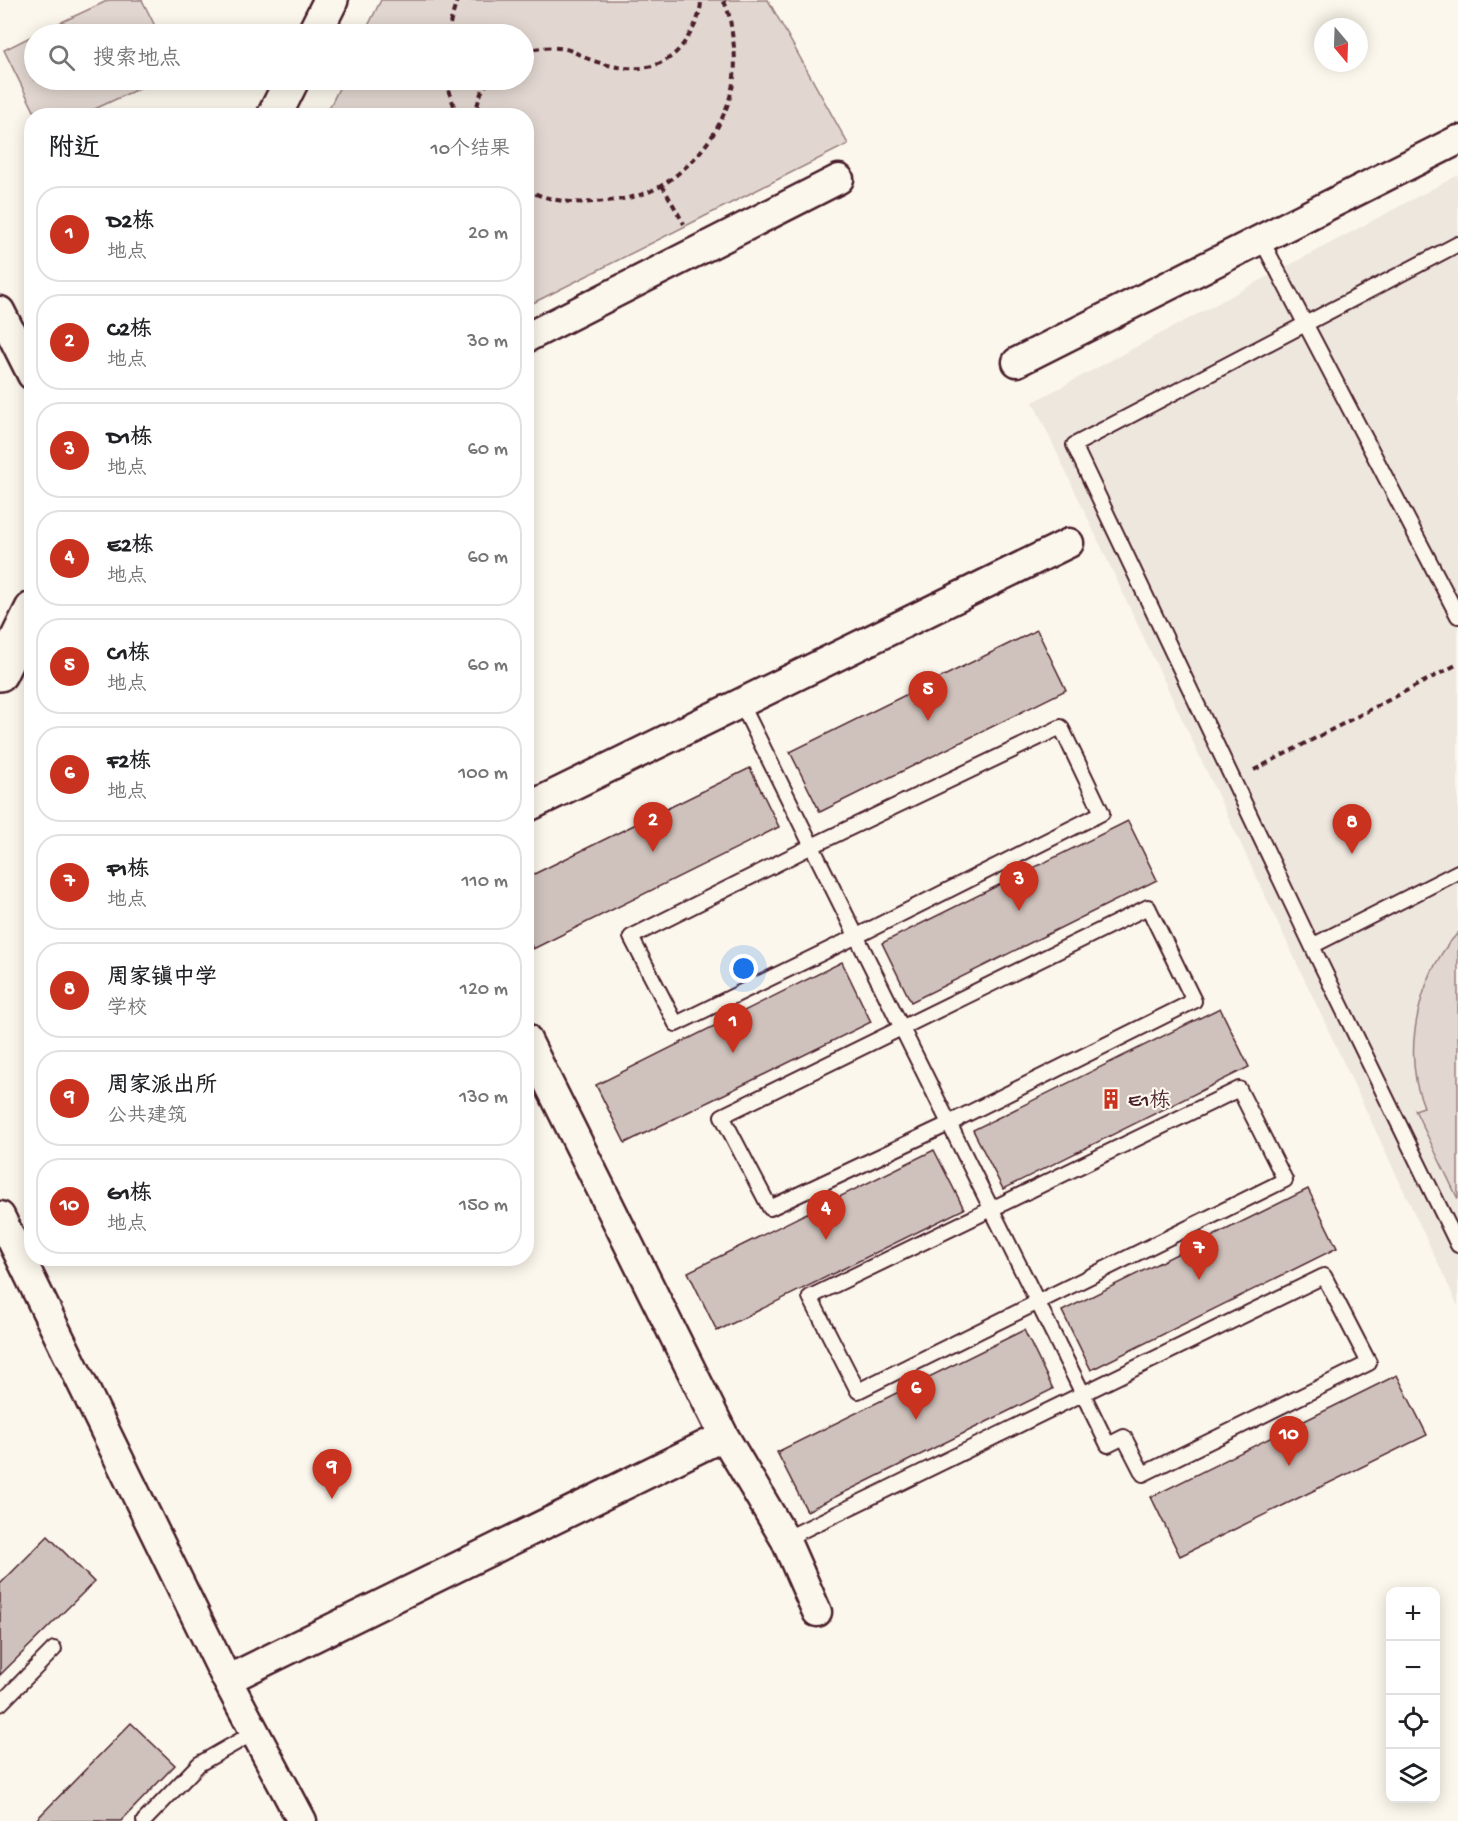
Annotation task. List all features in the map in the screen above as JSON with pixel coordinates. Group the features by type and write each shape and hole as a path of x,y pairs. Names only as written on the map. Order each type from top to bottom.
{"main road":[{"path":"319,24 331,0"},
{"path":"278,108 287,90"},
{"path":"0,674 24,625"}],"street":[{"path":"1017,362 1458,140"},
{"path":"534,334 839,179"},
{"path":"0,311 24,359"},
{"path":"534,804 1069,543"},
{"path":"534,1054 724,1436 785,1539 817,1612"},
{"path":"0,1216 24,1265"},
{"path":"24,1266 227,1680 302,1821"},
{"path":"227,1680 724,1436"}],"lane":[{"path":"1261,239 1458,616"},
{"path":"1458,244 1074,445 1312,946 1458,1245"},
{"path":"741,704 857,936 1038,1302 1083,1394 1108,1445 1124,1437 1143,1474 1369,1363 1324,1276 1083,1394 785,1539"},
{"path":"1061,727 1102,813 857,936 676,1024 631,937 812,846 1061,727"},
{"path":"1312,946 1458,872"},
{"path":"1148,907 1194,1001 949,1123 770,1208 722,1116 1148,907"},
{"path":"1239,1089 1285,1180 1038,1302 858,1391 810,1297 1239,1089"},
{"path":"0,1704 54,1649"},
{"path":"144,1821 199,1764 255,1732"}],"path":[{"path":"450,24 457,0"},
{"path":"534,49 541,47 566,49 608,65 632,69 658,64 679,50 693,30 701,0"},
{"path":"534,191 574,203 619,201 662,185 701,153 727,110 737,60 728,10 723,0"},
{"path":"448,90 455,108"},
{"path":"476,108 483,90"},
{"path":"662,185 698,250"},
{"path":"1234,781 1458,664"}],"shaded area":[{"path":"109,0 142,0 154,24 57,24"},
{"path":"381,0 768,0 848,144 534,302 534,108 329,108 338,90 534,90 534,24 369,24"},
{"path":"24,40 24,90 136,90 97,108 33,108 4,50"},
{"path":"1458,175 1458,1306 1033,402"},
{"path":"1458,933 1458,1199 1415,1110 1424,1107 1417,1087 1414,1042 1416,1022 1427,982 1446,947"}],"building":[{"path":"1037,630 1066,690 820,812 790,752"},
{"path":"750,768 779,827 534,949 534,874"},
{"path":"1128,821 1157,880 911,1002 882,943"},
{"path":"842,962 871,1022 625,1143 596,1085"},
{"name":"E1栋","path":"1220,1008 1249,1067 1003,1189 973,1130"},
{"path":"934,1150 964,1209 717,1331 688,1272"},
{"path":"1308,1189 1337,1248 1091,1370 1062,1311"},
{"path":"1024,1330 1053,1389 807,1511 777,1452"},
{"path":"1397,1375 1427,1435 1180,1556 1151,1497"},
{"path":"48,1536 94,1582 0,1675 0,1584"},
{"path":"131,1723 175,1765 121,1821 35,1821"}],"place":[{"name":"C1栋","path":"928,721"},
{"name":"C2栋","path":"653,852"},
{"name":"周家镇中学","path":"1352,854"},
{"name":"D1栋","path":"1019,911"},
{"name":"D2栋","path":"733,1053"},
{"name":"E1栋","path":"1111,1099"},
{"name":"E2栋","path":"826,1240"},
{"name":"F1栋","path":"1199,1280"},
{"name":"F2栋","path":"916,1420"},
{"name":"G1栋","path":"1289,1466"},
{"name":"周家派出所","path":"332,1499"}]}
